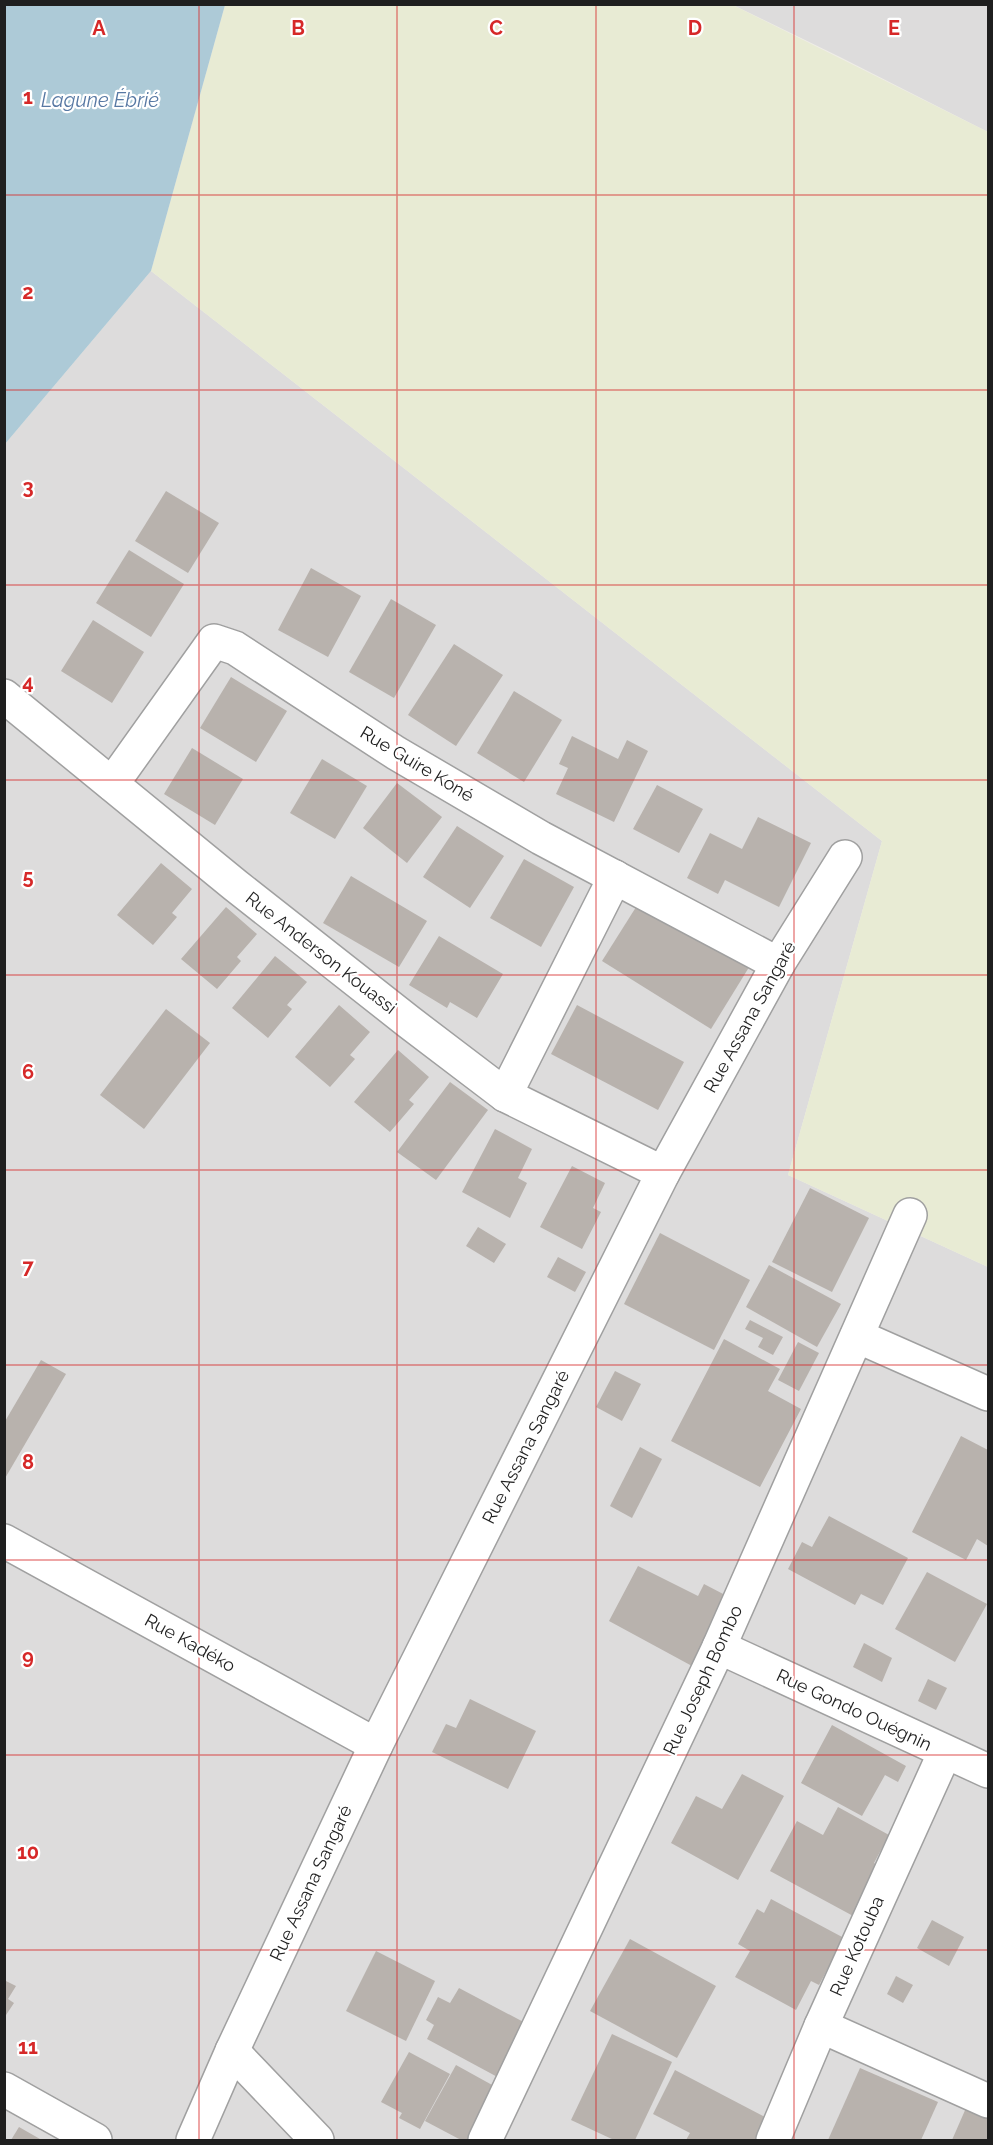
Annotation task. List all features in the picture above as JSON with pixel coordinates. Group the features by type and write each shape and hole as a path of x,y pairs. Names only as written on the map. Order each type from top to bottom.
{"street":[{"name":"Rue Guire Koné","path":"112,784 214,641 235,648 396,753 541,838 778,964"},
{"name":"Rue Anderson Kouassi","path":"4,696 235,885 505,1095 663,1173"},
{"name":"Rue Assana Sangaré","path":"193,2140 232,2051 376,1745 663,1173 778,964 845,857"},
{"path":"505,1095 615,877"},
{"name":"Rue Joseph Bombo","path":"485,2140 719,1647 910,1215"},
{"path":"857,1336 988,1394"},
{"name":"Rue Kadéko","path":"4,1541 376,1745"},
{"name":"Rue Gondo Ouégnin","path":"719,1647 988,1771"},
{"name":"Rue Kotouba","path":"773,2140 821,2026 945,1752"},
{"path":"821,2026 988,2101"},
{"path":"232,2051 317,2140"},
{"path":"4,2089 95,2140"}],"shaded area":[{"path":"733,5 988,5 988,132 840,57"},
{"path":"151,271 882,841 788,1175 988,1267 988,2140 5,2140 5,444"}],"green space":[{"path":"225,5 733,5 988,132 988,1267 788,1175 882,841 151,271"}],"water":[{"name":"Lagune Ébrié","path":"5,4 225,5 151,271 5,444"}],"building":[{"path":"166,491 219,523 188,573 135,541"},
{"path":"129,550 184,584 151,637 96,603"},
{"path":"311,568 361,596 328,657 278,630"},
{"path":"391,599 436,625 394,698 349,672"},
{"path":"93,620 144,652 112,703 61,671"},
{"path":"454,644 503,675 456,746 408,715"},
{"path":"231,677 287,711 256,762 200,728"},
{"path":"514,691 562,720 524,782 477,753"},
{"path":"572,736 618,759 627,740 648,751 614,822 556,794 568,768 559,764"},
{"path":"192,748 243,779 215,825 164,794"},
{"path":"322,759 367,786 335,839 290,813"},
{"path":"397,783 442,817 407,863 363,828"},
{"path":"657,785 703,809 679,853 633,829"},
{"path":"758,817 811,843 779,907 725,880 718,894 687,878 710,833 742,849"},
{"path":"457,826 504,856 470,908 423,877"},
{"path":"524,859 574,887 541,947 490,918"},
{"path":"161,863 192,889 172,913 177,917 153,945 117,915"},
{"path":"351,876 427,921 399,967 323,923"},
{"path":"643,896 751,964 711,1029 602,961"},
{"path":"226,907 257,934 237,957 241,961 217,989 181,959"},
{"path":"439,936 503,974 477,1018 450,1002 447,1008 409,985"},
{"path":"275,956 307,982 287,1005 292,1009 268,1038 232,1008"},
{"path":"339,1005 370,1032 350,1055 355,1059 330,1087 295,1057"},
{"path":"577,1005 684,1062 658,1110 551,1054"},
{"path":"166,1009 210,1043 144,1129 100,1095"},
{"path":"398,1050 429,1077 409,1100 414,1104 390,1132 354,1102"},
{"path":"450,1082 488,1110 436,1180 397,1152"},
{"path":"495,1129 532,1149 518,1178 527,1183 510,1218 462,1192"},
{"path":"572,1166 605,1183 593,1208 601,1212 582,1249 540,1227"},
{"path":"810,1188 869,1218 832,1292 772,1262"},
{"path":"478,1227 506,1244 494,1263 466,1246"},
{"path":"660,1233 750,1280 714,1350 624,1304"},
{"path":"558,1257 586,1272 575,1292 547,1277"},
{"path":"769,1265 841,1304 817,1347 746,1307"},
{"path":"750,1320 783,1337 773,1355 758,1347 763,1338 745,1329"},
{"path":"724,1339 780,1369 768,1391 801,1409 760,1487 671,1441"},
{"path":"798,1342 819,1353 799,1391 778,1380"},
{"path":"41,1360 66,1374 4,1480 4,1423"},
{"path":"615,1371 641,1384 622,1421 596,1407"},
{"path":"961,1436 988,1450 988,1546 977,1539 966,1560 912,1532"},
{"path":"640,1447 662,1459 632,1518 610,1506"},
{"path":"829,1516 908,1558 883,1605 861,1594 855,1605 788,1569 802,1542 812,1547"},
{"path":"638,1566 698,1596 704,1584 727,1596 692,1666 609,1621"},
{"path":"927,1572 987,1604 955,1662 895,1629"},
{"path":"864,1643 892,1658 882,1682 853,1667"},
{"path":"928,1679 947,1688 936,1710 918,1701"},
{"path":"470,1699 536,1731 508,1789 432,1752 446,1724 456,1728"},
{"path":"832,1725 906,1766 898,1782 885,1775 862,1816 801,1783"},
{"path":"742,1774 784,1796 738,1880 671,1843 696,1796 722,1809"},
{"path":"838,1807 889,1835 874,1863 882,1868 855,1917 770,1871 797,1821 823,1835"},
{"path":"771,1899 844,1938 819,1985 811,1981 796,2010 735,1977 750,1951 738,1944 757,1909 764,1913"},
{"path":"932,1920 964,1937 949,1966 917,1948"},
{"path":"630,1939 716,1986 677,2058 590,2011"},
{"path":"376,1951 435,1981 406,2041 346,2011"},
{"path":"896,1976 913,1985 903,2003 887,1994"},
{"path":"4,1980 16,1986 8,1999 14,2003 4,2018"},
{"path":"459,1988 531,2026 503,2080 427,2039 434,2025 426,2020 438,1997 450,2003"},
{"path":"612,2034 672,2062 635,2140 614,2140 571,2120"},
{"path":"409,2052 450,2074 420,2129 399,2118 402,2113 381,2102"},
{"path":"456,2065 503,2091 476,2140 461,2140 425,2121"},
{"path":"860,2068 938,2102 921,2140 828,2140"},
{"path":"675,2070 767,2118 755,2140 686,2140 690,2133 653,2114"},
{"path":"966,2108 988,2117 988,2140 952,2140"},
{"path":"19,2127 40,2139 11,2140"}]}
